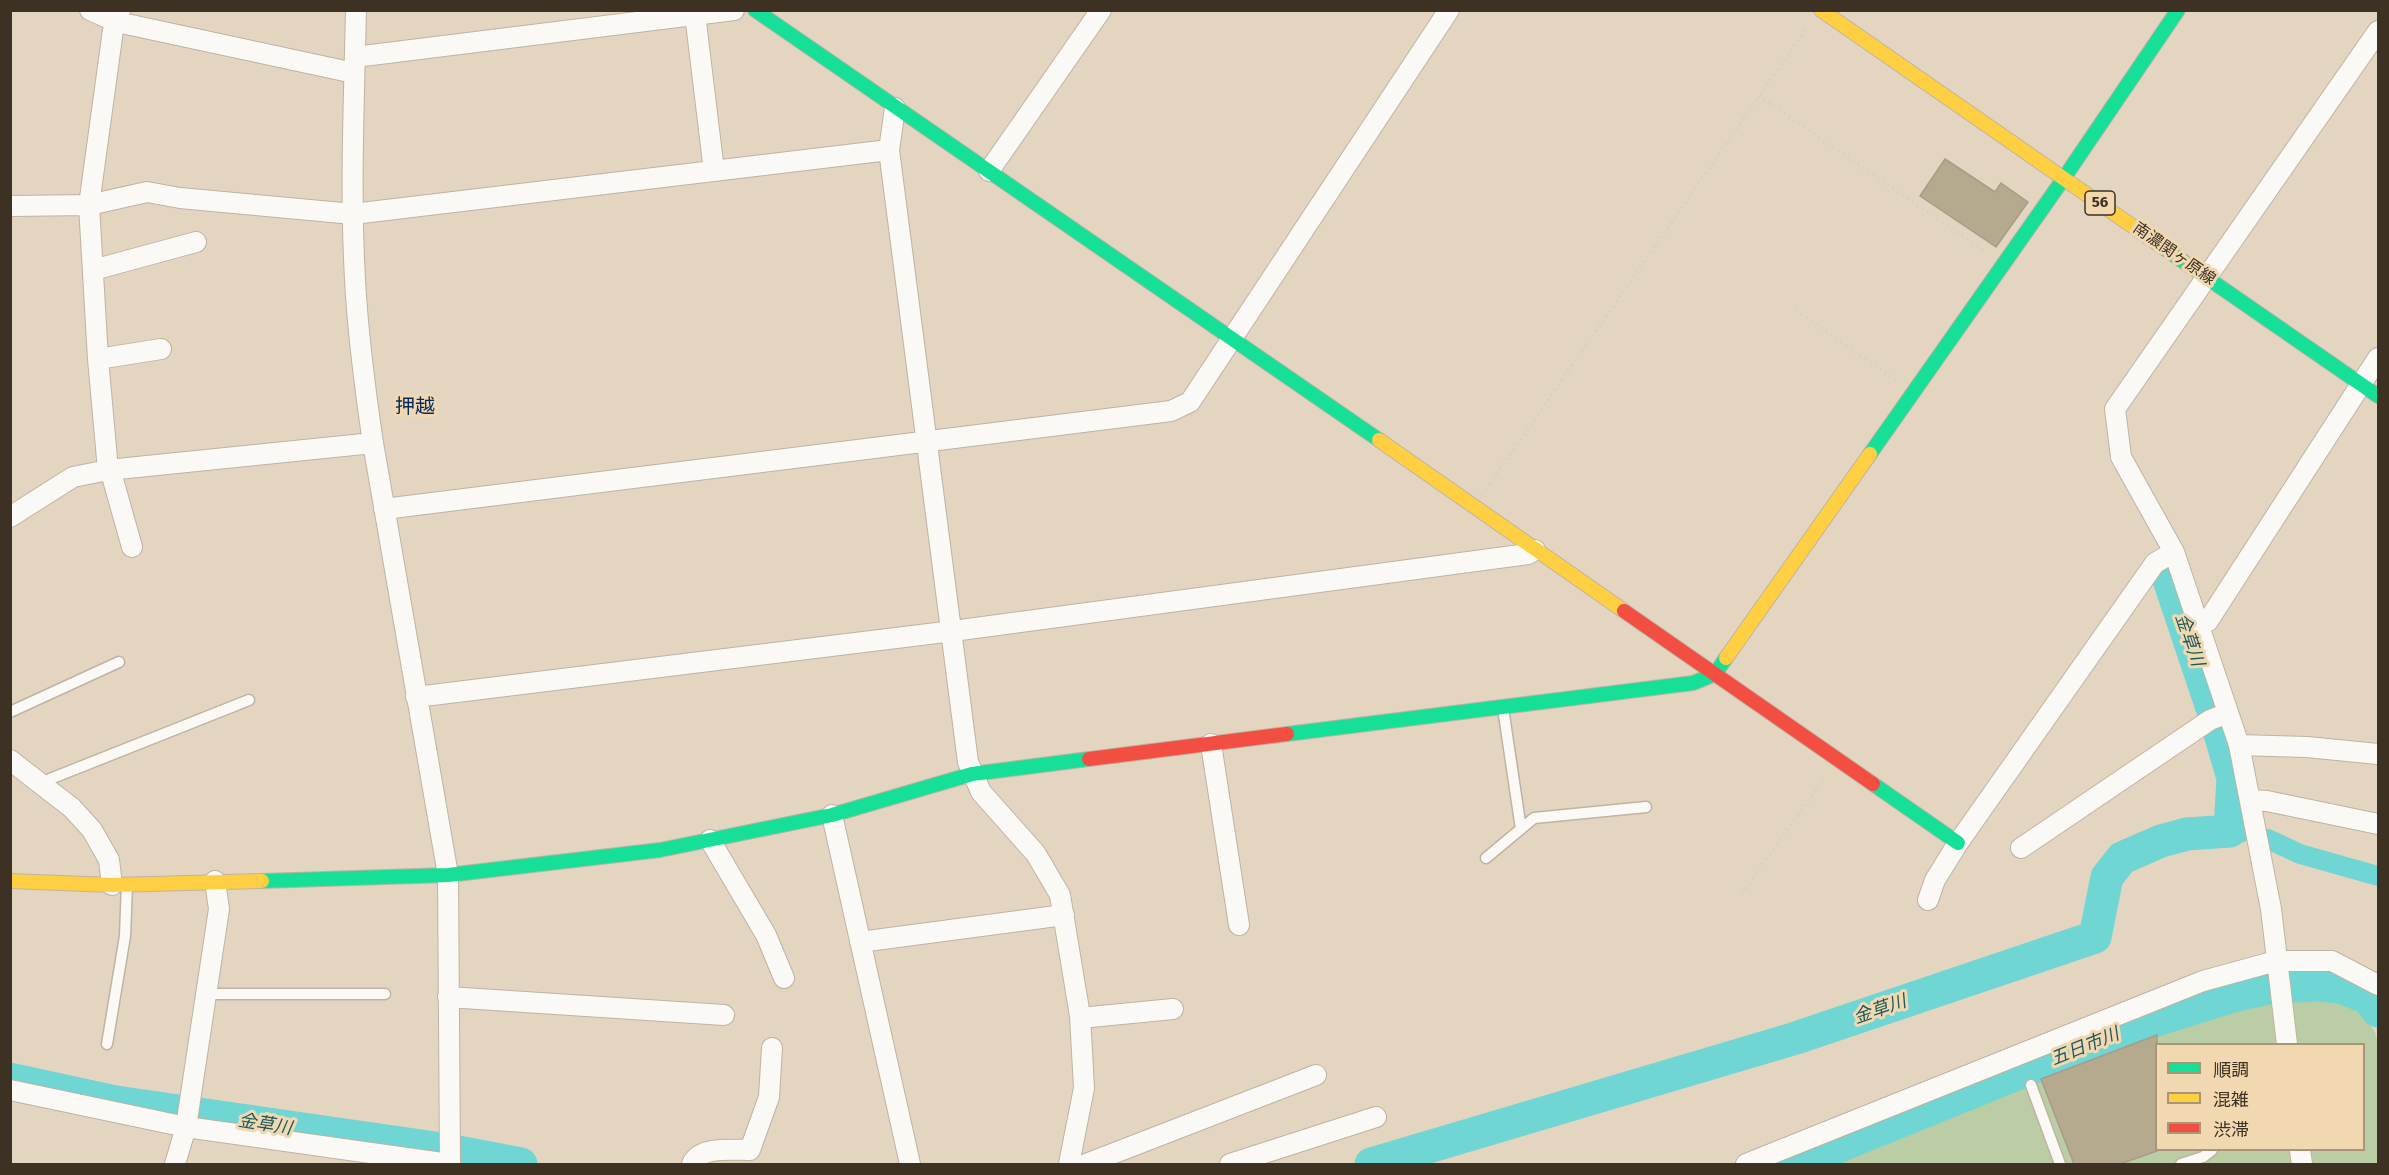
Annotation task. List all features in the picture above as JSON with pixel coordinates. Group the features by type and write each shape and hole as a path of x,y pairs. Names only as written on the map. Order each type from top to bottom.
{"street":[{"path":"90,10 355,65 735,10"},
{"path":"10,1090 186,1127 449,1164 448,875 373,443 364,384 355,280 353,214 356,10"},
{"path":"755,10 1474,505 1535,550 1958,843"},
{"path":"989,171 1101,10"},
{"path":"384,509 1171,411 1190,402 1449,10"},
{"path":"10,881 120,885 448,875 660,850 832,815 972,774 1693,683 1715,674 2064,178 2178,10"},
{"path":"695,14 714,171"},
{"name":"南濃関ヶ原線","path":"1817,15 2064,178 2379,396"},
{"path":"118,16 113,30 104,85 89,205 98,359 109,470 132,547"},
{"path":"2287,1043 2271,909 2239,745 2174,552 2121,457 2115,409 2379,31"},
{"path":"895,108 889,150 953,631 968,762 981,792 1036,854 1060,895 1064,915 1080,1018 1084,1088 1069,1164"},
{"path":"10,206 89,205 147,192 191,199 353,214 889,150"},
{"path":"93,270 196,242"},
{"path":"98,359 161,349"},
{"path":"2199,626 2208,621 2379,358"},
{"path":"10,517 74,477 109,470 373,443"},
{"path":"416,697 953,631 1516,556 1535,550"},
{"path":"1928,900 1935,880 1958,843 2155,563 2174,552"},
{"path":"2021,848 2210,720 2228,713"},
{"path":"1211,744 1239,925"},
{"path":"2239,745 2307,747 2379,754"},
{"path":"10,760 72,808 92,830 120,885"},
{"path":"2250,800 2267,801 2379,824"},
{"path":"832,815 910,1164"},
{"path":"710,840 766,935 784,978"},
{"path":"175,1164 186,1127 219,909 216,881"},
{"path":"860,942 1064,915"},
{"path":"1746,1164 2203,981 2276,961 2332,961 2379,985"},
{"path":"448,997 724,1016"},
{"path":"1080,1018 1173,1009"},
{"path":"692,1164 698,1156 722,1150 750,1150 769,1097 772,1048"},
{"path":"1086,1164 1316,1075"},
{"path":"1230,1164 1376,1117"}],"lane":[{"path":"10,711 119,662"},
{"path":"44,786 50,779 249,700"},
{"path":"1503,707 1521,829"},
{"path":"1486,858 1534,818 1646,807"},
{"path":"107,1044 125,936 120,885"},
{"path":"206,994 385,994"},
{"path":"2031,1086 2060,1164"},
{"path":"2181,1164 2203,1156 2209,1151"}],"path":[{"path":"1474,505 1817,15"},
{"path":"1760,96 2003,264"},
{"path":"1796,311 1913,392"},
{"path":"1742,894 1838,759"}],"green space":[{"path":"2323,991 2353,1002 2375,1032 2378,1044 2378,1164 1815,1164 2160,1027 2261,997"}],"building":[{"path":"1945,159 1995,192 2001,183 2028,202 1996,247 1920,196"},
{"path":"2157,1035 2157,1043 2155,1043 2155,1151 2157,1151 2120,1164 2074,1164 2041,1079"}],"waterway":[{"name":"金草川","path":"2166,571 2212,708"},
{"name":"金草川","path":"1371,1164 1796,1038 2095,937 2107,877 2122,858 2161,841 2187,834 2230,831 2233,778 2218,727"},
{"path":"2230,831 2240,833"},
{"path":"2268,839 2300,854 2378,876"},
{"name":"五日市川","path":"1795,1164 2128,1029 2233,996 2273,987 2321,985 2340,987 2368,998 2378,1011"},
{"name":"金草川","path":"10,1079 116,1102 442,1149 521,1164"}],"traffic: fast":[{"path":"755,10 1379,440"},
{"path":"1870,454 2064,178 2178,10"},
{"path":"2148,237 2378,396"},
{"path":"1287,734 1693,683 1715,674 1726,658"},
{"path":"262,881 448,875 660,850 832,815 972,774 1089,759"},
{"path":"1873,784 1958,843"}],"traffic: slow":[{"path":"1821,10 2148,237"},
{"path":"1379,440 1624,611"},
{"path":"1726,658 1870,454"},
{"path":"10,881 112,885 262,881"}],"traffic: jam":[{"path":"1624,611 1873,784"},
{"path":"1089,759 1287,734"}],"district":[{"name":"押越","path":"415,407"}]}
